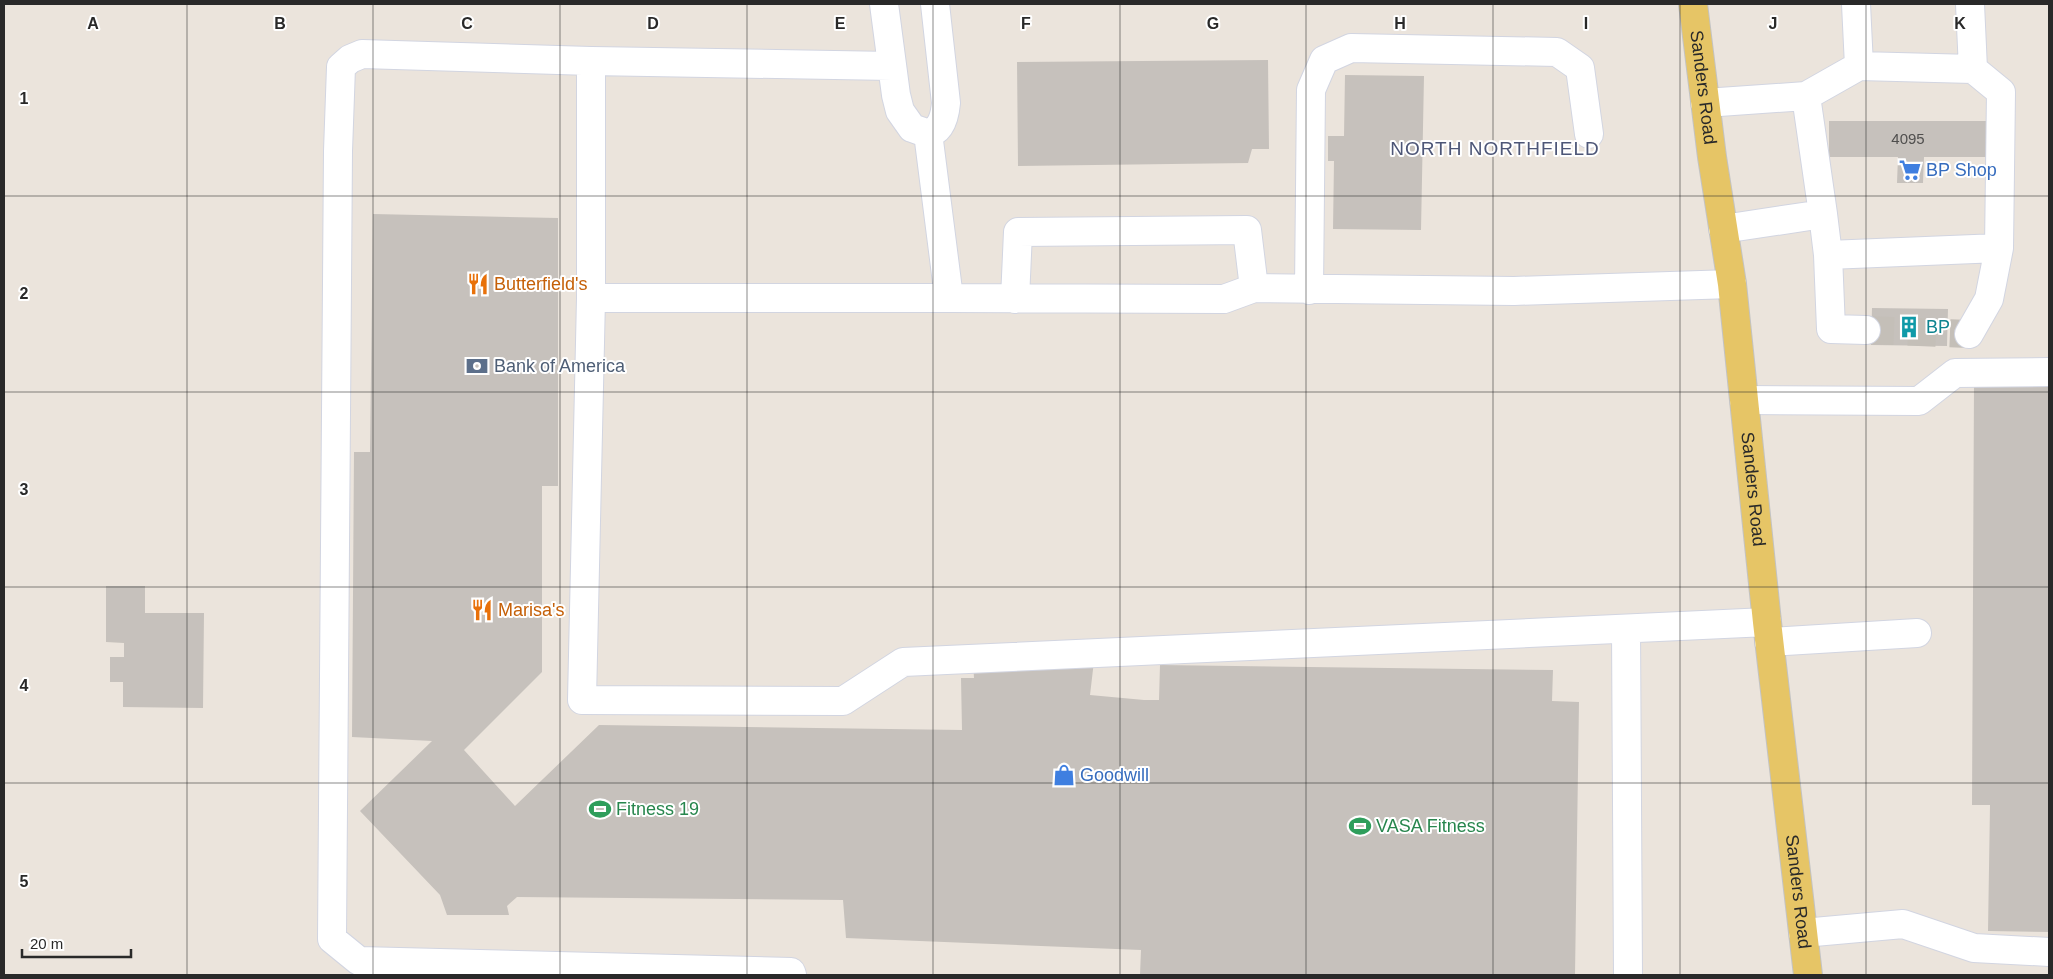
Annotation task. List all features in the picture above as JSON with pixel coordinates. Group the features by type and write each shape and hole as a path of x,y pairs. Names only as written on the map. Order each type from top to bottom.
{"main road":[{"name":"Sanders Road","path":"1693,4 1705,103 1732,284 1768,632 1808,975"}],"lane":[{"path":"884,4 900,112 912,128 928,132 937,128 945,116 946,103 935,4"},
{"path":"1856,4 1859,66"},
{"path":"1970,4 1973,69"},
{"path":"1309,290 1311,90 1324,60 1352,48 1557,52 1580,68 1589,134"},
{"path":"792,975 791,972 359,961 332,939 338,151 341,67 350,59 362,54 591,62 892,66"},
{"path":"591,62 591,298 582,700 843,701 904,662 1626,629 1917,633"},
{"path":"1705,103 1806,96 1859,66 1973,69 2001,92 1999,248 1989,299 1969,334"},
{"path":"1806,96 1828,256 1831,329 1866,330"},
{"path":"928,132 949,298"},
{"path":"1723,229 1823,214"},
{"path":"1015,299 1018,232 1247,230 1254,288"},
{"path":"1828,256 1999,248"},
{"path":"591,298 1224,300 1254,288 1514,291 1732,284"},
{"path":"1744,400 1919,401 1955,373 2049,372"},
{"path":"1626,629 1628,975"},
{"path":"1803,933 1903,924 1974,948 2049,952"}],"building":[{"path":"1268,60 1269,149 1252,149 1248,163 1018,166 1017,62"},
{"path":"1345,75 1424,76 1421,230 1333,229 1334,161 1328,161 1328,136 1344,136"},
{"path":"1829,121 1988,121 1988,157 1924,157 1923,183 1897,183 1898,157 1829,157"},
{"path":"373,214 558,218 558,486 542,486 542,672 464,750 515,806 599,725 962,730 961,678 974,678 973,661 1094,661 1090,695 1144,700 1159,700 1160,665 1553,670 1552,701 1579,702 1575,975 1140,975 1141,950 846,938 843,900 517,897 507,906 509,915 447,915 440,895 360,811 432,741 352,737 354,452 370,452"},
{"name":"BP","path":"1872,308 1948,309 1947,346 1871,345"},
{"path":"1974,384 2049,385 2049,932 1988,931 1990,805 1972,805"},
{"path":"106,586 145,586 145,613 204,613 203,708 123,707 123,682 110,682 110,657 124,657 124,643 106,642"}],"tunnel":[{"path":"1866,330 1969,334"}],"place":[{"name":"BP Shop","path":"1910,170"},
{"name":"Butterfield's","path":"478,284"},
{"name":"BP","path":"1909,327"},
{"name":"Bank of America","path":"477,366"},
{"name":"Marisa's","path":"482,610"},
{"name":"Goodwill","path":"1064,775"},
{"name":"Fitness 19","path":"600,809"},
{"name":"VASA Fitness","path":"1360,826"}],"district":[{"name":"NORTH NORTHFIELD","path":"1495,148"}]}
